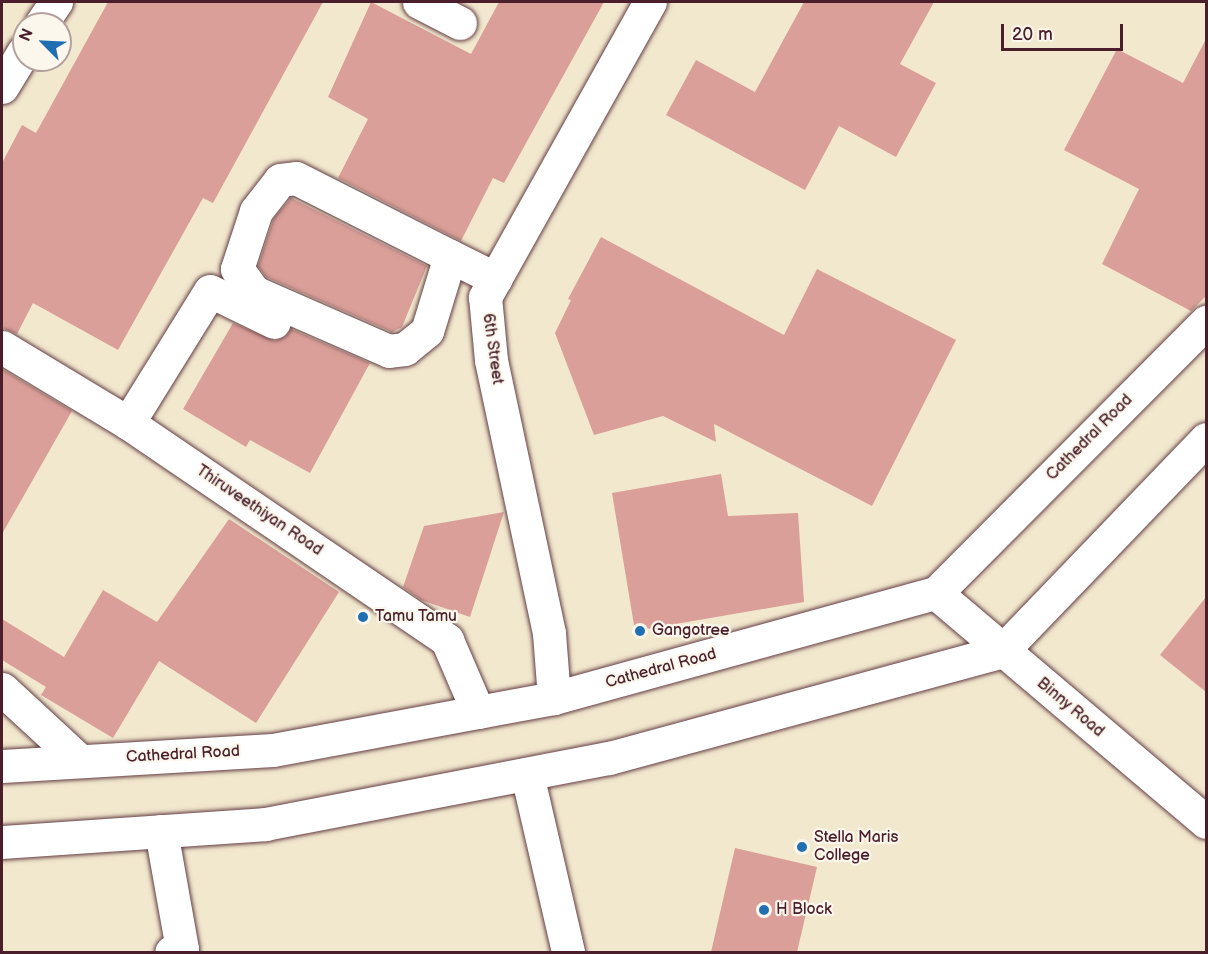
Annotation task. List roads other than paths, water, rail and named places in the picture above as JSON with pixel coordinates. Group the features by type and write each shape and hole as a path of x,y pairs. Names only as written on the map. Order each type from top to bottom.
{"main road":[{"path":"419,2 460,23"},
{"name":"6th Street","path":"554,698 549,633 492,360 485,297 650,2"},
{"path":"2,87 12,71"},
{"path":"450,256 427,331 405,349 389,351 254,292 237,269 256,211 280,180 296,178 496,279"},
{"path":"128,423 210,291 360,363"},
{"name":"Cathedral Road","path":"2,766 273,750 554,698 936,593 1206,322"},
{"name":"Thiruveethiyan Road","path":"2,347 128,423 447,640 478,712"},
{"path":"2,842 265,824 527,774 609,758 1002,651 1206,439"},
{"name":"Binny Road","path":"936,593 1206,822"},
{"path":"2,689 80,760"},
{"path":"527,774 568,952"},
{"path":"161,831 179,951"}],"place":[{"name":"Tamu Tamu","path":"363,617"},
{"name":"Gangotree","path":"640,631"},
{"name":"Stella Maris College","path":"802,847"},
{"name":"H Block","path":"764,910"}]}
